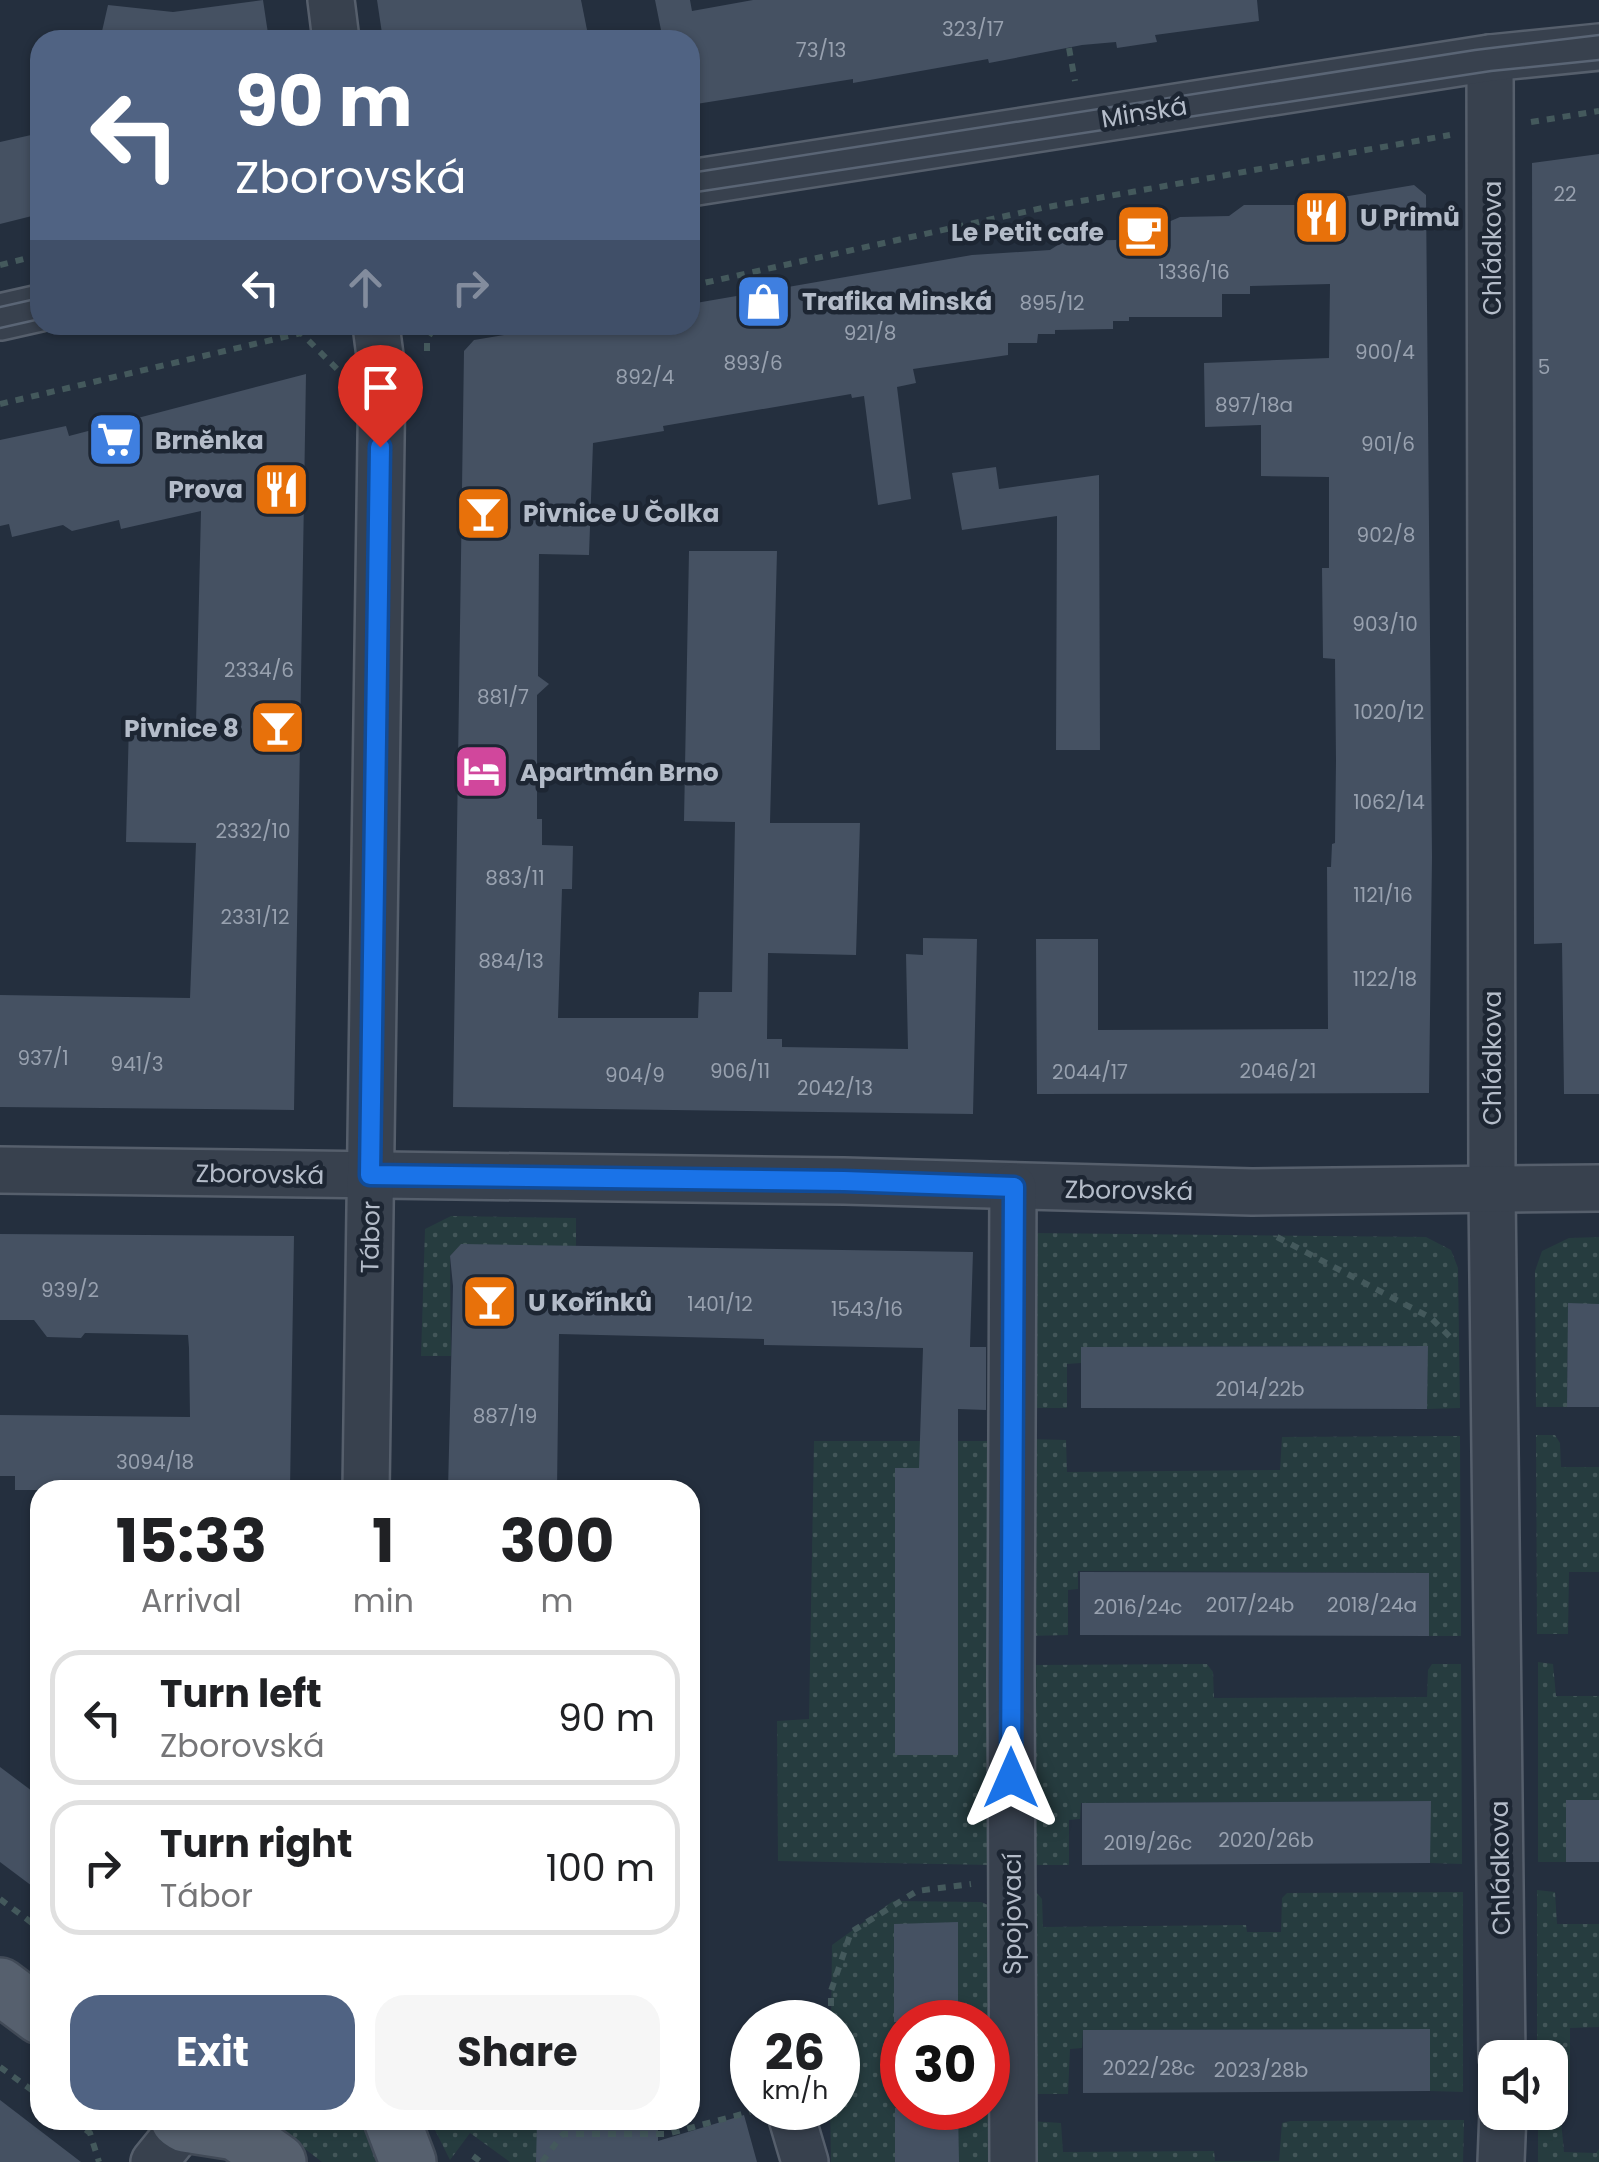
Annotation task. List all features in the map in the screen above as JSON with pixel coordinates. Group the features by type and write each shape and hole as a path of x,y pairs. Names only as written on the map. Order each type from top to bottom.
{"main road":[{"path":"0,1986 30,2008"},
{"path":"396,2130 408,2162"},
{"path":"181,2138 236,2132 278,2162"}],"street":[{"path":"331,0 335,30"},
{"name":"Minská","path":"700,180 1490,58 1599,47"},
{"name":"Chládkova","path":"1490,58 1492,1191 1502,2040"},
{"path":"0,317 30,310"},
{"name":"Tábor","path":"366,1480 382,371 377,335"},
{"name":"Zborovská","path":"0,1170 844,1181 1252,1192 1599,1188"},
{"name":"Spojovací","path":"1014,1187 1014,2162"},
{"path":"796,2130 805,2162"},
{"path":"1501,2162 1502,2130"}],"path":[{"path":"1069,48 1074,72"},
{"path":"700,284 1042,208 1599,111"},
{"path":"0,265 30,257"},
{"path":"0,404 279,340"},
{"path":"1272,1234 1431,1318 1456,1343"},
{"path":"832,2000 851,1932 918,1891 1012,1878"},
{"path":"0,1899 30,1922"},
{"path":"0,2067 30,2089"},
{"path":"700,2125 730,2117"},
{"path":"86,2130 100,2162"},
{"path":"542,2162 563,2134 667,2134 682,2130"},
{"path":"473,2156 481,2162"}],"green space":[{"path":"451,1216 576,1218 576,1247 461,1245 450,1256 451,1356 421,1356 425,1229"},
{"path":"1033,1233 1426,1237 1451,1250 1458,1268 1460,1408 1427,1409 1427,1346 1081,1347 1081,1363 1067,1364 1067,1408 1029,1408"},
{"path":"1599,1237 1599,1346 1568,1346 1567,1407 1536,1407 1535,1271 1542,1251 1569,1238"},
{"path":"1536,1435 1555,1435 1560,1443 1561,1467 1599,1467 1599,1572 1569,1572 1568,1634 1537,1634"},
{"path":"1460,1436 1461,1636 1429,1636 1429,1573 1078,1571 1078,1589 1068,1590 1068,1635 1029,1636 1028,1439 1066,1440 1067,1472 1280,1470 1282,1437"},
{"path":"814,1441 991,1441 992,1865 778,1861 777,1721 809,1719"},
{"path":"1538,1662 1553,1664 1556,1696 1599,1696 1599,1800 1566,1862 1538,1862"},
{"path":"1207,1664 1213,1672 1214,1698 1427,1697 1428,1670 1432,1664 1461,1664 1462,1864 1430,1863 1430,1801 1081,1803 1080,1819 1069,1820 1069,1865 1030,1865 1029,1665"},
{"path":"1537,1890 1555,1892 1557,1924 1599,1924 1599,2027 1570,2028 1570,2090 1568,2040 1537,2040"},
{"path":"1463,1892 1463,2092 1430,2091 1429,2029 1083,2030 1082,2048 1070,2049 1068,2094 1030,2094 1030,1893 1037,1893 1042,1899 1043,1927 1246,1925 1247,1932 1281,1932 1282,1898 1287,1893"},
{"path":"893,1901 988,1905 991,2000 880,2000 880,2130 992,2130 992,2162 831,2162 830,2130 860,2130 860,2000 831,2000 832,1945"},
{"path":"1464,2120 1463,2162 1030,2162 1030,2121 1061,2123 1063,2152 1214,2151 1215,2161 1279,2161 1282,2123 1290,2121"},
{"path":"280,2130 371,2130 382,2162 322,2162"},
{"path":"435,2130 550,2130 555,2134 535,2162 510,2162 470,2133 450,2160"},
{"path":"1538,2130 1562,2130 1564,2152 1596,2153 1599,2149 1599,2162 1538,2162"}],"building":[{"path":"263,0 268,30 102,30 108,5 173,12"},
{"path":"377,0 581,0 587,30 382,30"},
{"path":"655,0 690,0 692,11 753,0 1257,0 1259,21 1155,35 1157,42 1117,48 1116,42 1082,45 989,63 988,59 853,83 853,79 700,103 700,30 661,30"},
{"path":"30,135 30,216 0,224 0,142"},
{"path":"1599,154 1599,1094 1564,1094 1562,943 1534,944 1532,163"},
{"path":"1414,185 1426,195 1432,857 1429,1093 1037,1094 1036,939 1098,939 1098,1030 1328,1029 1327,867 1331,867 1335,843 1336,761 1335,659 1323,658 1322,568 1329,568 1329,477 1261,476 1261,425 1205,427 1204,363 1329,358 1330,284 1250,286 1250,294 1222,294 1222,317 1129,317 1129,321 1113,321 1113,329 1055,330 1055,334 1038,334 1037,343 1008,343 1008,355 913,369 916,383 897,387 911,499 878,505 864,396 852,398 851,394 663,426 664,431 593,443 589,555 539,554 538,676 549,684 537,695 537,819 542,819 542,845 573,846 572,889 562,889 558,1018 698,1018 699,992 732,992 735,822 684,821 689,551 777,551 770,823 860,823 856,955 768,953 767,1039 782,1039 782,1047 908,1049 906,954 923,955 923,938 977,939 973,1114 453,1107 464,351 474,340 504,335 700,335 700,302 972,255 1050,250 1064,241 1116,240 1135,227 1159,226 1180,217 1229,216 1244,205 1295,205"},
{"path":"306,374 294,1110 0,1107 0,995 190,998 196,843 126,842 129,722 196,723 201,511 121,529 119,520 72,531 63,525 12,537 9,524 0,526 0,440 66,426 69,436"},
{"path":"996,467 999,489 1099,475 1100,750 1056,750 1057,516 962,530 952,473"},
{"path":"0,1234 294,1236 290,1480 30,1480 30,1490 15,1490 15,1476 0,1476 0,1415 190,1417 188,1335 85,1333 81,1338 47,1337 34,1320 0,1320"},
{"path":"461,1244 973,1252 970,1347 986,1347 986,1410 958,1409 958,1755 895,1755 895,1468 919,1468 923,1348 764,1345 764,1339 559,1334 557,1480 448,1480 453,1286 450,1256"},
{"path":"1568,1303 1599,1304 1599,1407 1567,1407"},
{"path":"1428,1346 1427,1409 1081,1408 1081,1347"},
{"path":"1080,1572 1429,1573 1429,1636 1080,1635"},
{"path":"0,1767 30,1790 30,1884 0,1862"},
{"path":"1566,1800 1599,1800 1599,1862 1566,1862"},
{"path":"1431,1801 1430,1863 1082,1865 1082,1803"},
{"path":"958,1922 958,2000 894,2000 894,1924"},
{"path":"1430,2029 1430,2091 1083,2093 1083,2030"},
{"path":"0,2100 30,2123 30,2130 39,2130 81,2162 0,2162"},
{"path":"730,2119 730,2130 748,2130 757,2162 536,2162 537,2130 658,2130 658,2141"},
{"path":"895,2130 958,2130 959,2162 895,2162"}],"tram line":[{"path":"700,171 1475,50 1599,35"},
{"path":"700,191 1491,71 1599,60"},
{"path":"0,307 30,300"},
{"path":"0,328 30,321"}],"place":[{"name":"U Primů","path":"1321,217"},
{"name":"Le Petit cafe","path":"1143,232"},
{"name":"Trafika Minská","path":"763,301"},
{"name":"Brněnka","path":"116,440"},
{"name":"Prova","path":"282,489"},
{"name":"Pivnice U Čolka","path":"484,513"},
{"name":"Pivnice 8","path":"278,728"},
{"name":"Apartmán Brno","path":"481,772"},
{"name":"U Kořínků","path":"489,1302"}],"route":[{"path":"380,447 370,1175 1014,1187 1011,1778"}]}
